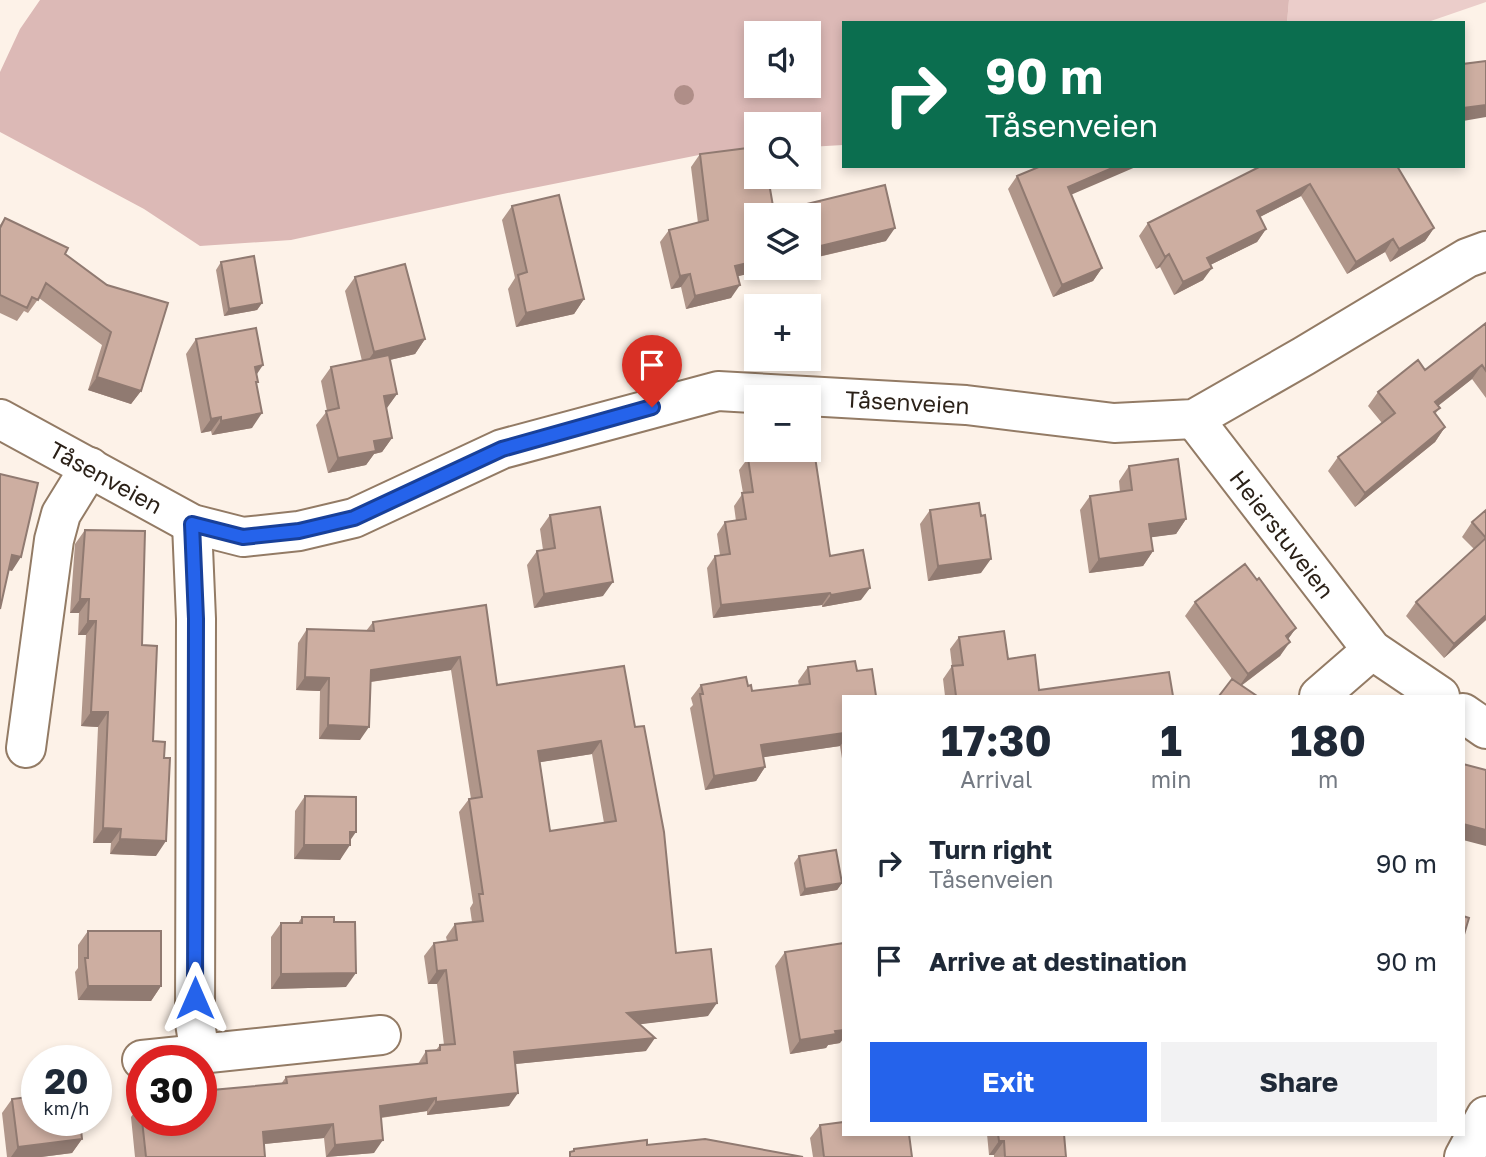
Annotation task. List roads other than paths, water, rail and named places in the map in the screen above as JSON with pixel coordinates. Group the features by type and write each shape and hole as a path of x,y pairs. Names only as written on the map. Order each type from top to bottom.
{"street":[{"name":"Tåsenveien","path":"0,419 192,524 243,537 299,531 354,518 502,449 718,391 966,404 1114,423 1194,419 1467,258 1486,251"},
{"name":"Heierstuveien","path":"1194,419 1372,650 1439,695"},
{"path":"26,748 54,540 61,514 90,467"},
{"path":"192,524 196,619 195,1023 199,1045"},
{"path":"1320,695 1372,650"},
{"path":"1465,714 1486,729"},
{"path":"217,1052 381,1035"},
{"path":"1464,1157 1486,1116"}]}
